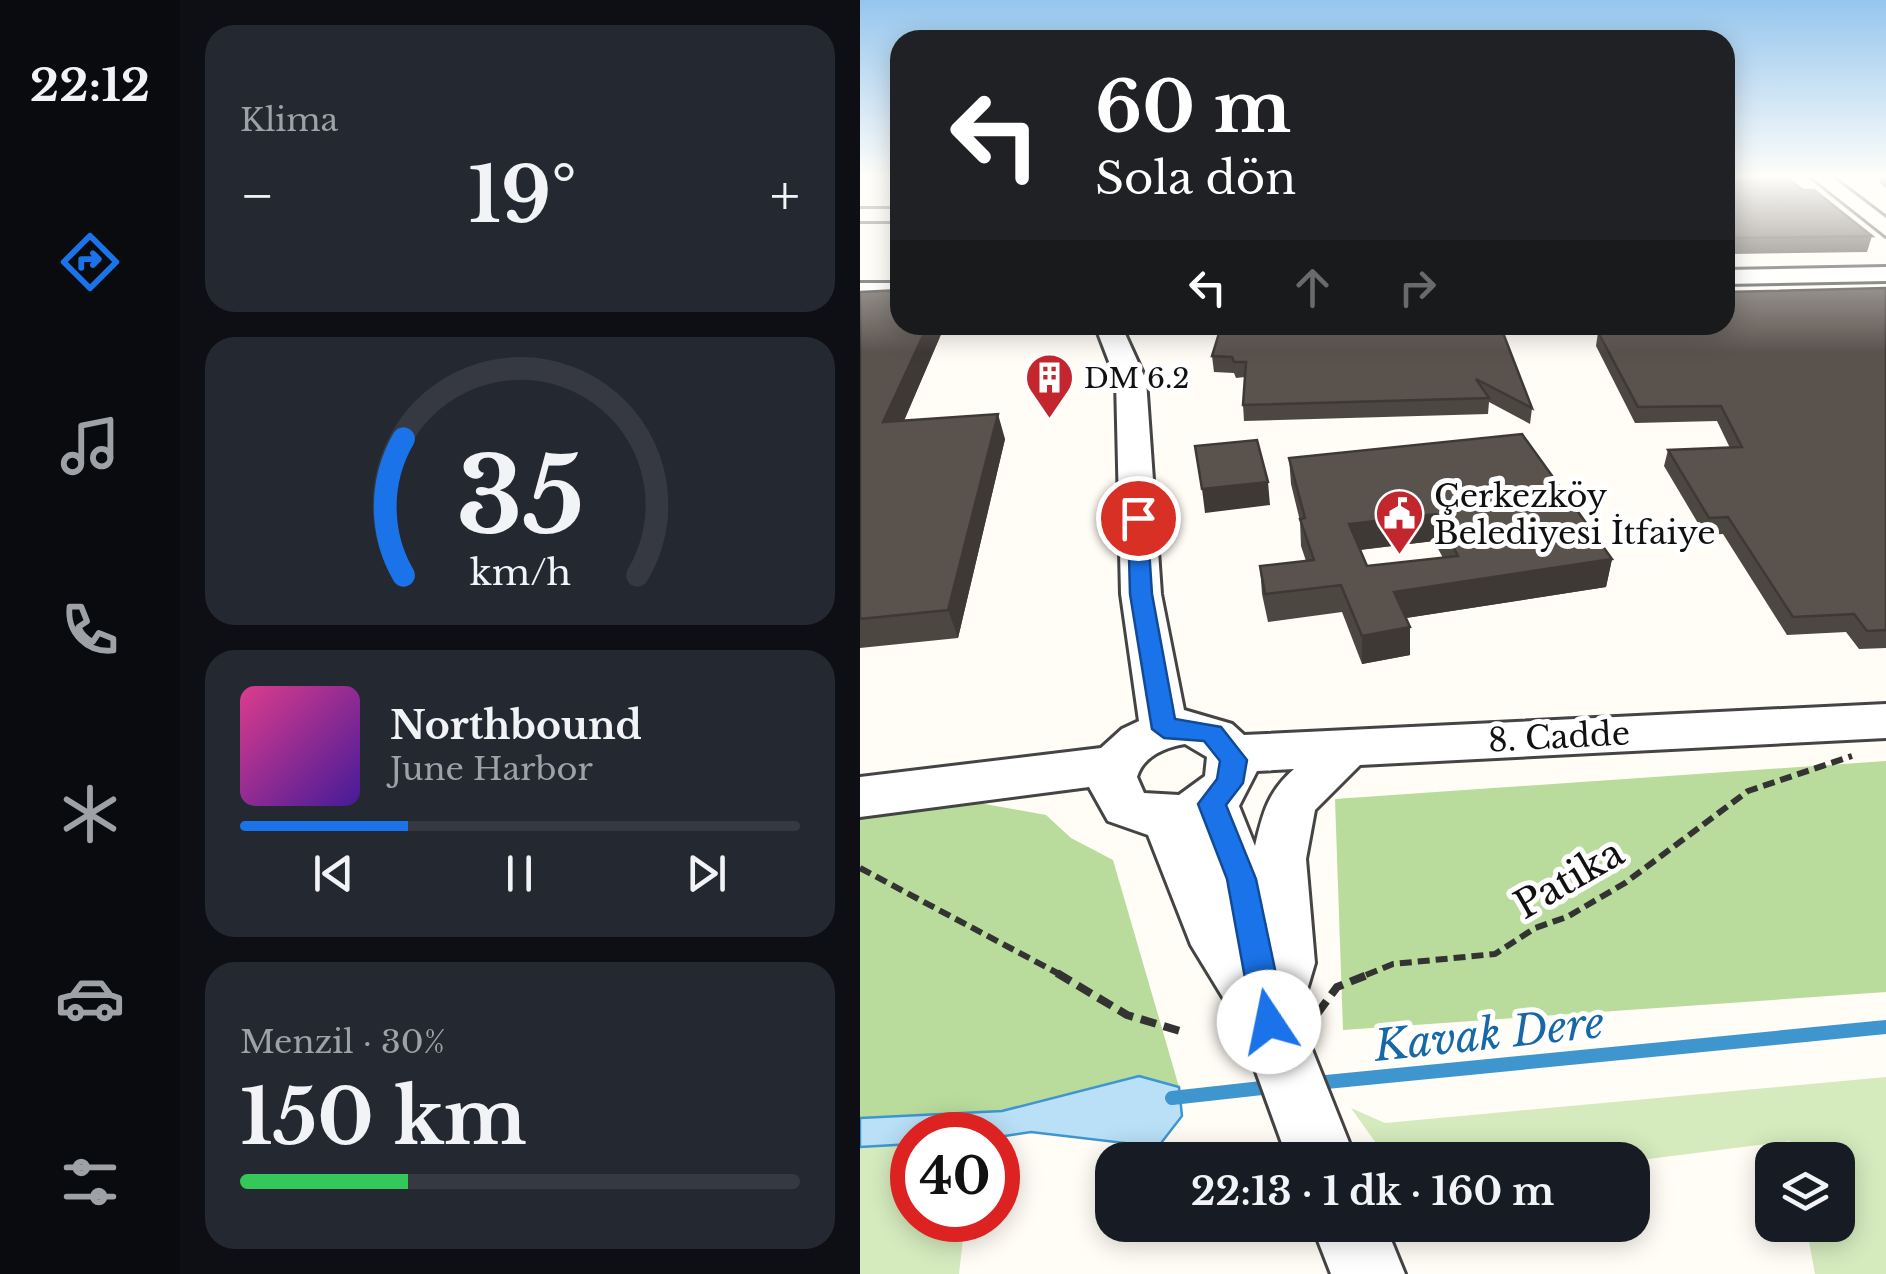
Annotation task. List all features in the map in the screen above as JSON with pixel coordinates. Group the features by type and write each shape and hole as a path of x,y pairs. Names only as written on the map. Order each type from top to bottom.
{"street":[{"path":"1735,277 1886,274"},
{"path":"860,291 890,290"},
{"path":"1112,335 1131,380 1141,594 1164,729"},
{"path":"1204,792 1138,814 1118,798 1112,776 1132,744 1164,729 1200,729 1222,741 1204,792 1210,927 1290,1023"},
{"name":"8. Cadde","path":"1204,792 1349,747 1871,738"},
{"path":"1314,1141 1290,1023 1279,859 1291,802 1349,747"},
{"path":"860,797 1116,765"},
{"path":"1355,1242 1368,1274"}],"path":[{"name":"Patika","path":"1290,1023 1338,987 1393,964 1495,954 1535,928 1568,917 1624,882 1748,791 1871,738"},
{"path":"860,868 1028,955 1127,1014 1180,1031"}],"green space":[{"path":"1886,761 1886,992 1343,1030 1335,799"},
{"path":"974,802 1046,815 1071,838 1113,860 1179,1087 1139,1076 1002,1111 890,1112 890,1117 860,1118 860,819"},
{"path":"1886,1077 1886,1274 1815,1274 1809,1242 1855,1242 1855,1142 1755,1142 1755,1145 1650,1159 1650,1142 1375,1142 1351,1108 1385,1123"},
{"path":"890,1145 890,1242 963,1242 959,1274 860,1274 860,1147"}],"water":[{"path":"1139,1076 1179,1087 1182,1116 1162,1142 1116,1142 1020,1134 1020,1112 982,1112 1002,1111"},
{"path":"890,1117 890,1145 860,1147 860,1118"}],"building":[{"path":"1735,234 1872,236 1736,238"},
{"path":"1886,288 1886,630 1867,631 1854,614 1793,617 1728,517 1709,518 1668,450 1742,447 1721,406 1638,407 1600,335 1735,335 1735,292"},
{"path":"890,290 890,335 923,335 883,422 998,414 948,610 860,619 860,292"},
{"path":"1218,335 1504,335 1532,408 1476,379 1489,398 1243,405 1246,362 1212,356"},
{"path":"1522,434 1612,559 1394,592 1410,627 1362,636 1341,585 1265,594 1260,566 1314,560 1300,519 1305,518 1289,458","holes":["1436,514 1458,556 1367,566 1349,524"]},
{"path":"1257,440 1268,482 1202,489 1195,446"}],"waterway":[{"name":"Kavak Dere","path":"1316,1083 1886,1027"},
{"name":"Kavak Dere","path":"1172,1098 1271,1087"}],"place":[{"name":"DM 6.2","path":"1049,420"},
{"name":"Çerkezköy Belediyesi İtfaiye","path":"1399,556"}],"route":[{"path":"1138,518 1141,594 1164,729 1186,727 1212,734 1230,750 1234,760 1230,783 1212,804 1242,879 1269,1022"}]}
